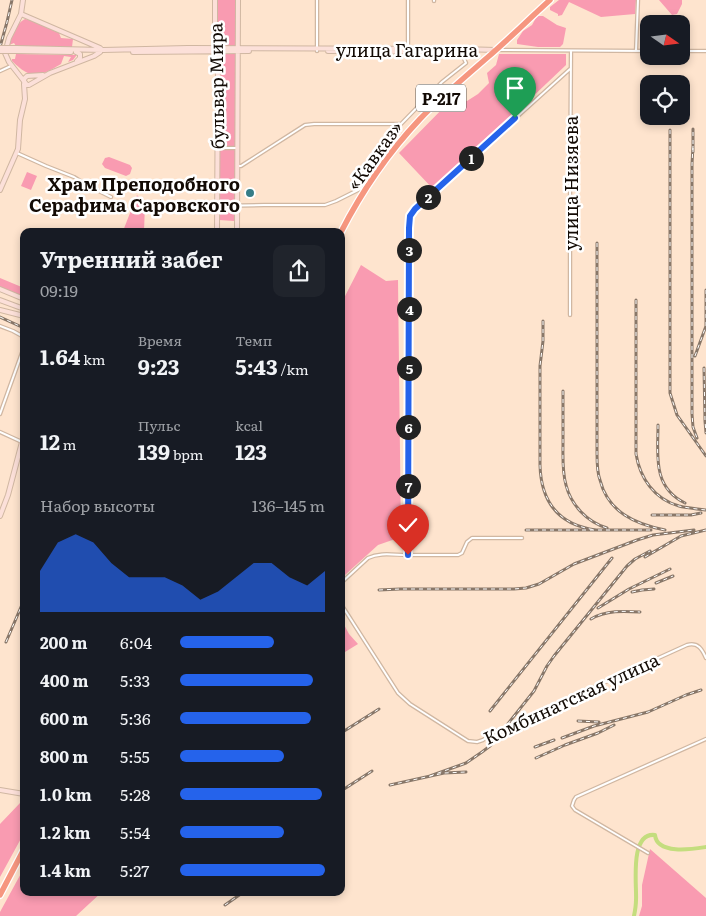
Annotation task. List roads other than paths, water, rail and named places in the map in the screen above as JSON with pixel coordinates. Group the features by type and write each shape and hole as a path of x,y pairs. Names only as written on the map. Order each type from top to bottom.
{"highway":[{"name":"«Кавказ»","path":"343,228 381,165 419,120 445,94 550,0"},
{"path":"0,895 20,857"}],"main road":[{"path":"0,190 17,153 20,120 32,80 11,66 5,53 7,44 21,14 23,0"},
{"name":"бульвар Мира","path":"215,0 216,49 218,57 217,228"},
{"name":"бульвар Мира","path":"237,228 238,0"},
{"name":"улица Гагарина","path":"21,14 100,48 101,51"},
{"path":"76,38 79,44 76,51 80,56 77,62"},
{"name":"улица Гагарина","path":"0,50 101,51 145,48 496,50"},
{"path":"24,82 25,77 41,76 50,73 94,56 101,51"},
{"path":"16,70 24,82 25,99"},
{"path":"24,82 27,85 31,84 50,73"},
{"path":"0,289 20,297"},
{"path":"0,300 20,307"},
{"path":"0,300 3,304 0,309 20,315"},
{"path":"0,516 20,452"},
{"path":"0,790 20,793"}],"street":[{"path":"317,0 317,50"},
{"path":"408,0 408,50"},
{"path":"636,51 638,0"},
{"path":"496,50 640,51"},
{"path":"461,51 472,71"},
{"name":"улица Низяева","path":"570,315 571,51"},
{"path":"690,51 706,51"},
{"path":"237,166 241,166 305,125 401,124 442,82 466,63"},
{"path":"0,71 11,66"},
{"path":"408,555 410,216 415,209 570,69"},
{"path":"217,148 237,148"},
{"path":"17,153 74,177 111,197"},
{"path":"174,204 205,203 207,206 321,206 331,204 367,187"},
{"path":"0,326 20,335"},
{"path":"0,414 20,358"},
{"path":"0,432 20,440"},
{"path":"345,579 368,558 374,555 458,555 462,553 467,542 472,538 522,538"},
{"name":"Комбинатская улица","path":"345,610 398,693 410,704 474,742 483,740 498,730 510,730 546,709 687,645 698,646 702,649 706,658"},
{"path":"648,853 575,810 572,806 574,800 576,797 706,739"}],"waterway":[{"path":"634,916 636,861 641,842 647,836 655,835 657,841 662,846 669,848 706,847"}],"railway":[{"path":"0,47 12,0"},
{"path":"693,129 693,152"},
{"path":"670,130 670,393 677,415 706,456"},
{"path":"693,146 692,414 693,427 697,438"},
{"path":"597,243 597,467 599,477 609,500 624,515 643,524 665,530"},
{"path":"695,356 706,326 706,290"},
{"path":"636,300 636,454 638,463 645,479 655,493 662,498 679,506 706,510"},
{"path":"0,317 20,326"},
{"path":"543,321 540,366 540,465 544,490 548,501 562,517 572,523 596,530"},
{"path":"704,368 706,433"},
{"path":"563,391 563,464 568,492 581,512 593,522 607,528"},
{"path":"658,425 658,459 662,479 674,496 685,503"},
{"path":"652,515 691,515 701,513"},
{"path":"526,530 651,530"},
{"path":"379,590 526,588 539,584 574,564 637,540 653,535 694,530"},
{"path":"645,557 681,536 706,530"},
{"path":"430,776 466,763 490,746 534,691 554,656 627,566 650,551"},
{"path":"490,711 612,558"},
{"path":"598,608 629,589 670,569"},
{"path":"656,583 673,576"},
{"path":"632,592 654,589"},
{"path":"6,642 20,609"},
{"path":"591,619 621,611 640,612"},
{"path":"562,738 594,726 648,712 701,690"},
{"path":"345,730 379,709"},
{"path":"578,721 599,722"},
{"path":"536,758 614,725"},
{"path":"535,747 554,740"},
{"path":"345,788 372,771"},
{"path":"390,785 444,773 466,772"},
{"path":"225,905 238,896"}],"place":[{"name":"Храм Преподобного Серафима Саровского","path":"250,193"}]}
